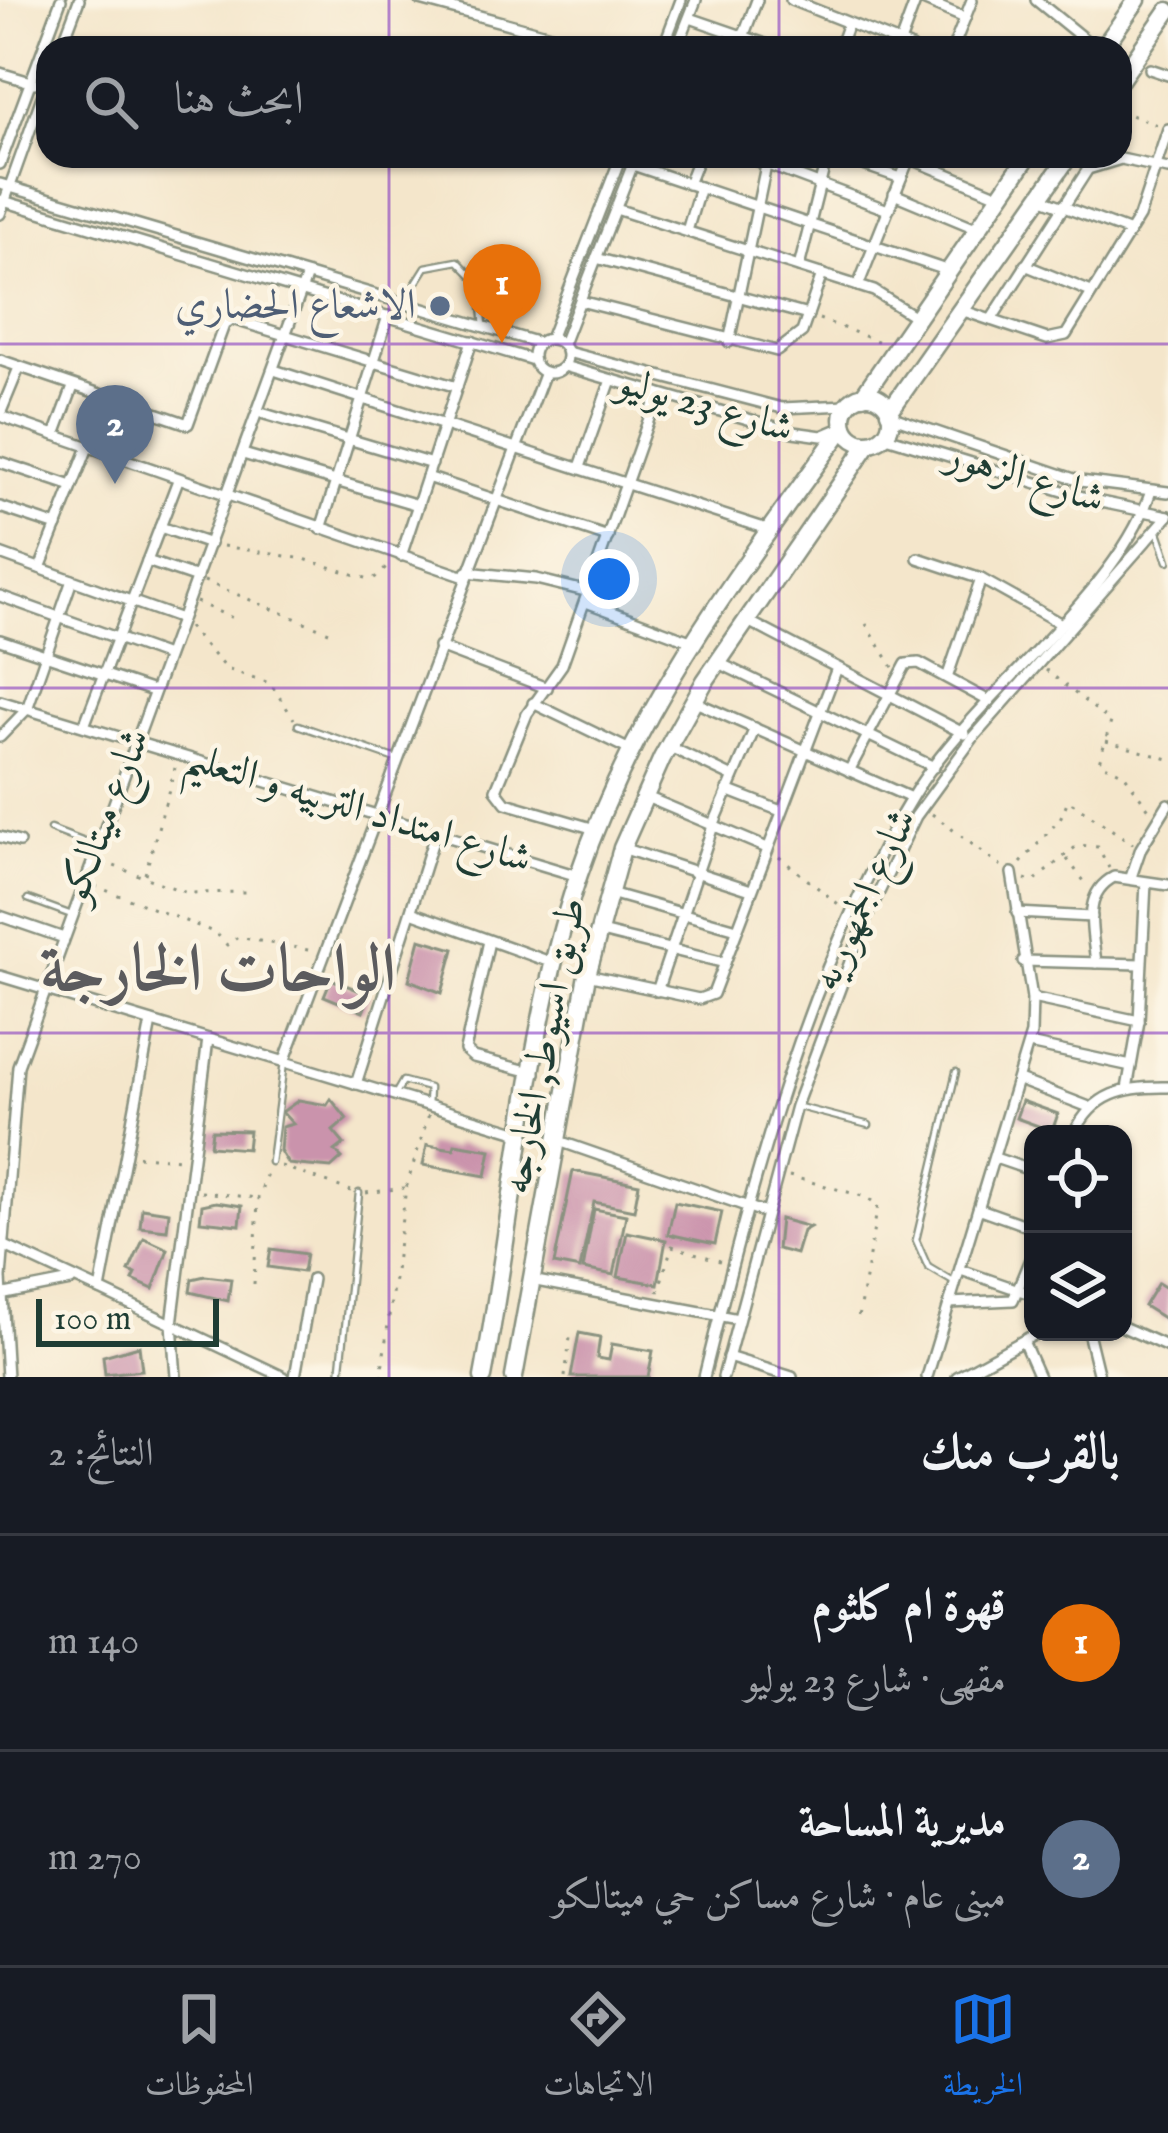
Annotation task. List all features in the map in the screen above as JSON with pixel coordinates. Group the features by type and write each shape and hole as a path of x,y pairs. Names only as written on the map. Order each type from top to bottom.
{"highway":[{"path":"1108,36 1137,0"},
{"path":"1132,63 1168,11"},
{"name":"طريق اسيوط, الخارجه","path":"483,1377 553,964 595,829 630,750 693,642 1001,196 1015,168"},
{"path":"876,439 854,439 850,413 882,401 890,414 1061,168"},
{"name":"طريق اسيوط, الخارجه","path":"514,1377 587,975 622,848 668,746 717,662 890,414"}],"street":[{"path":"47,36 61,0"},
{"path":"66,36 80,0"},
{"path":"420,0 554,36"},
{"path":"668,36 681,0"},
{"path":"682,36 696,0"},
{"path":"743,36 757,0"},
{"path":"791,0 883,36"},
{"path":"823,13 828,0"},
{"path":"904,36 923,0 965,18"},
{"path":"958,36 972,0"},
{"path":"1036,0 1083,36"},
{"path":"689,18 728,36"},
{"path":"843,36 848,22"},
{"path":"0,164 36,66"},
{"path":"1150,70 1168,75"},
{"path":"0,73 36,82"},
{"path":"0,214 5,185 36,110"},
{"path":"961,310 1057,340 1066,335 1130,232 1162,168 1167,129"},
{"path":"1132,161 1162,168"},
{"path":"533,359 616,168"},
{"path":"545,372 564,366 580,301 631,168"},
{"path":"652,168 949,271"},
{"path":"688,184 694,168"},
{"path":"729,341 765,168"},
{"path":"784,168 888,210"},
{"path":"800,267 823,168"},
{"path":"872,168 901,178"},
{"path":"858,286 905,168"},
{"path":"935,168 1001,196"},
{"path":"991,320 1062,207 1094,168"},
{"path":"5,185 565,348"},
{"path":"687,231 700,188"},
{"path":"894,194 978,229"},
{"path":"1040,198 1130,232"},
{"path":"2,201 533,359 545,372"},
{"path":"616,209 858,286 916,318"},
{"path":"596,258 808,315"},
{"path":"1025,265 1091,292"},
{"name":"شارع ميتالكو","path":"8,1377 1,1295 12,1095 69,914 308,274"},
{"path":"580,301 766,350 788,348 808,315 822,274"},
{"path":"321,529 388,316"},
{"path":"0,360 183,424 193,422 228,320 457,387"},
{"path":"401,556 472,341"},
{"name":"شارع 23 يوليو","path":"565,348 782,409 850,413"},
{"name":"شارع 23 يوليو","path":"564,366 810,435 822,436 850,413"},
{"path":"19,368 0,415 401,556 466,574 536,578 693,642"},
{"path":"274,370 770,530"},
{"path":"284,1062 545,372"},
{"path":"580,467 611,380"},
{"path":"55,435 73,387"},
{"path":"595,829 497,796 533,703 562,665 658,393"},
{"path":"115,457 133,409"},
{"path":"258,412 432,464"},
{"name":"شارع الزهور","path":"890,414 1080,481 1168,492"},
{"name":"شارع الزهور","path":"876,439 1168,516"},
{"path":"40,568 88,447"},
{"path":"243,454 418,505"},
{"path":"0,462 72,486"},
{"path":"427,477 608,537"},
{"path":"84,726 178,480"},
{"name":"شارع الجمهوريه","path":"723,1377 763,1213 796,1106 839,986 892,864 922,804 989,701 1120,556 1151,491"},
{"path":"0,507 57,526"},
{"name":"شارع الجمهوريه","path":"704,1377 746,1206 781,1101 852,916 911,798 934,767 1040,665 1168,516"},
{"path":"160,527 210,544"},
{"path":"0,554 181,619"},
{"path":"918,558 981,579 1058,622"},
{"path":"147,561 197,578"},
{"path":"947,678 981,579"},
{"path":"0,737 27,709 71,580"},
{"path":"0,596 167,656"},
{"path":"746,620 968,736"},
{"path":"0,640 153,691"},
{"path":"439,647 548,688"},
{"path":"717,662 934,767"},
{"path":"849,771 906,664 919,663 989,701"},
{"path":"587,975 706,999 717,988 837,668"},
{"name":"شارع امتداد التربيه و التعليم","path":"0,701 578,876"},
{"path":"693,701 911,798"},
{"path":"533,703 630,750"},
{"path":"658,991 712,826 755,728"},
{"path":"668,746 733,776"},
{"path":"727,790 781,812"},
{"path":"644,796 767,848"},
{"path":"1131,877 1141,848 1163,823 1168,804"},
{"path":"356,1084 436,831"},
{"path":"0,837 19,842"},
{"path":"622,848 752,890"},
{"path":"880,858 892,864"},
{"path":"927,1377 1029,1044 1032,998 1012,873"},
{"path":"1096,963 1094,894 1114,877 1168,885"},
{"path":"1127,1089 1139,1021 1146,883"},
{"path":"607,892 737,929"},
{"path":"411,912 553,964"},
{"path":"1017,914 1092,917"},
{"path":"0,916 61,937"},
{"path":"596,931 725,963"},
{"path":"489,940 465,1050 472,1057 535,1073"},
{"path":"1023,961 1141,964"},
{"path":"0,976 525,1134"},
{"path":"826,980 839,986"},
{"path":"1032,998 1139,1021"},
{"path":"100,1290 151,1022"},
{"path":"176,1377 172,1324 208,1039"},
{"path":"1029,1044 1132,1066"},
{"path":"1019,1080 1089,1107"},
{"path":"1079,1125 1089,1107 1127,1089 1168,1087"},
{"path":"781,1101 796,1106"},
{"path":"556,1140 763,1213"},
{"path":"995,1158 1024,1168"},
{"path":"980,1209 1024,1225"},
{"path":"3,1245 284,1377"},
{"path":"961,1270 1024,1291"},
{"path":"295,1377 312,1279"},
{"path":"1,1295 74,1280"},
{"path":"532,1280 738,1319"},
{"path":"950,1303 1005,1303 1021,1290 1024,1280"},
{"path":"1132,1332 1168,1347"},
{"path":"962,1376 1023,1341 1037,1376"},
{"path":"1090,1341 1098,1376"},
{"path":"728,1357 792,1377"}],"lane":[{"path":"403,303 426,267 458,261 480,284 484,326"},
{"path":"1158,532 1168,561"},
{"path":"298,725 396,759"},
{"path":"50,829 93,851"},
{"path":"28,899 69,914"},
{"path":"271,1162 284,1062"},
{"path":"956,1072 916,1240 928,1267 957,1284"},
{"path":"796,1106 869,1124"},
{"path":"340,1377 359,1193"}],"path":[{"path":"1132,115 1167,129"},
{"path":"808,315 896,348"},
{"path":"210,544 304,559 372,580 401,556"},
{"path":"197,578 329,632"},
{"path":"189,599 235,619"},
{"path":"181,619 226,669 270,683 298,725"},
{"path":"866,624 897,674"},
{"path":"1040,665 1111,722 1099,762 1124,775 1163,823"},
{"path":"1106,741 1168,759"},
{"path":"144,877 178,755"},
{"path":"1012,873 1060,819 1068,800 1141,848"},
{"path":"922,804 1012,873 1033,882 1078,845 1098,847 1114,877"},
{"path":"767,848 852,916"},
{"path":"93,851 187,893 248,892"},
{"path":"1066,858 1094,894"},
{"path":"82,880 216,933 227,945 238,937 322,953"},
{"path":"380,1377 406,1188 430,1106"},
{"path":"125,1154 196,1160"},
{"path":"254,1284 259,1198 271,1162 359,1193 406,1188"},
{"path":"776,1173 866,1197 878,1205 858,1318"},
{"path":"192,1191 259,1198"},
{"path":"656,1300 672,1246 732,1264"},
{"path":"565,1377 570,1338"}],"building":[{"path":"420,939 454,949 442,993 409,980"},
{"path":"331,979 370,995 363,1012 324,996"},
{"path":"331,1099 347,1119 333,1131 344,1144 335,1151 342,1158 331,1168 288,1164 280,1151 282,1127 293,1124 282,1112 299,1100 327,1105"},
{"path":"1022,1101 1058,1114 1054,1125 1016,1118"},
{"path":"212,1130 249,1131 247,1149 210,1146"},
{"path":"455,1144 491,1150 486,1176 423,1165 427,1145 454,1149"},
{"path":"573,1171 639,1184 634,1210 594,1202 580,1269 554,1264"},
{"path":"675,1202 722,1212 715,1244 668,1234"},
{"path":"202,1205 242,1206 240,1225 200,1221"},
{"path":"142,1208 169,1212 167,1230 140,1227"},
{"path":"594,1209 626,1215 614,1275 583,1269"},
{"path":"780,1219 810,1227 803,1231 796,1254 777,1249"},
{"path":"627,1232 666,1240 658,1284 618,1277"},
{"path":"144,1238 168,1249 153,1289 133,1280 136,1274 129,1271"},
{"path":"271,1249 306,1254 303,1272 268,1267"},
{"path":"192,1279 231,1279 228,1301 190,1292"},
{"path":"1158,1283 1168,1289 1168,1321 1144,1306"},
{"path":"579,1333 600,1337 597,1358 609,1360 612,1344 653,1351 648,1377 571,1377"},
{"path":"139,1346 142,1370 105,1374 103,1356"}],"place":[{"name":"الاشعاع الحضاري","path":"440,306"},
{"name":"قهوة ام كلثوم","path":"502,343"},
{"name":"مديرية المساحة","path":"115,484"}],"district":[{"name":"الواحات الخارجة","path":"218,972"}]}
